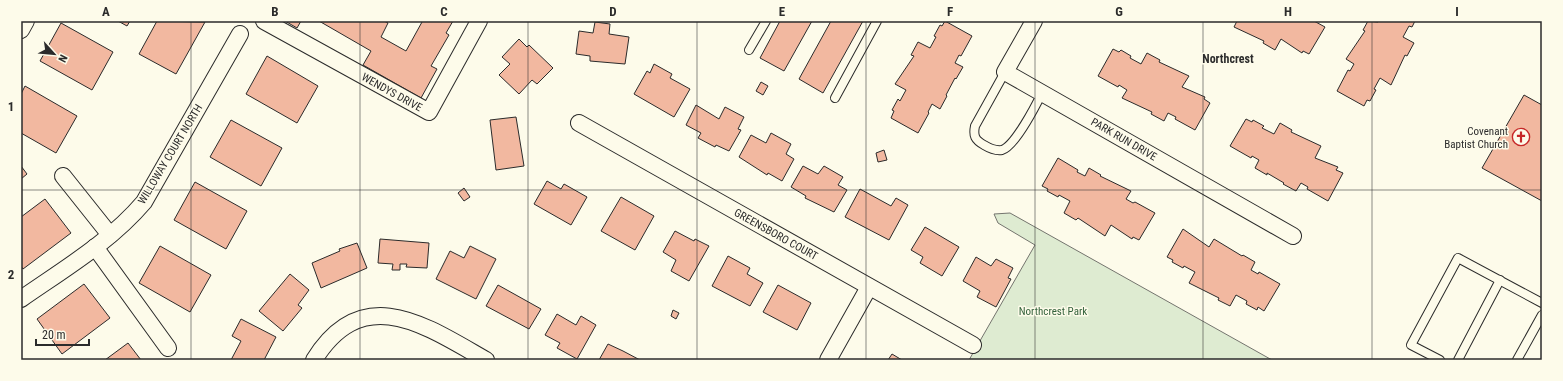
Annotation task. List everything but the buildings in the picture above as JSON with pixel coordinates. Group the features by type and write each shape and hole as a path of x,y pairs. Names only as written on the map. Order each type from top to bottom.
{"street":[{"path":"21,30 26,21"},
{"name":"WENDYS DRIVE","path":"264,21 429,112 479,21"},
{"path":"1005,72 1034,21"},
{"name":"WILLOWAY COURT NORTH","path":"21,299 95,247 128,220 144,202 240,34"},
{"name":"PARK RUN DRIVE","path":"1005,72 1294,236"},
{"name":"GREENSBORO COURT","path":"579,123 869,288 973,345"},
{"path":"63,176 110,235"},
{"path":"95,247 168,348"},
{"path":"828,360 869,288"},
{"path":"314,360 325,343 335,333 354,322 380,316 398,317 415,323 486,360"}],"lane":[{"path":"749,50 766,21"},
{"path":"835,98 877,21"},
{"path":"1005,72 975,126 973,135 978,142 997,150 1004,149 1012,141 1042,93"},
{"path":"1440,360 1411,345 1458,258 1542,303"},
{"path":"1458,360 1500,280"},
{"path":"1517,360 1542,315"}],"green space":[{"name":"Northcrest Park","path":"1010,213 1272,360 969,360 1035,245 998,223 994,214"}],"place":[{"name":"Covenant Baptist Church","path":"1521,137"}],"district":[{"name":"Northcrest","path":"1228,59"}]}
